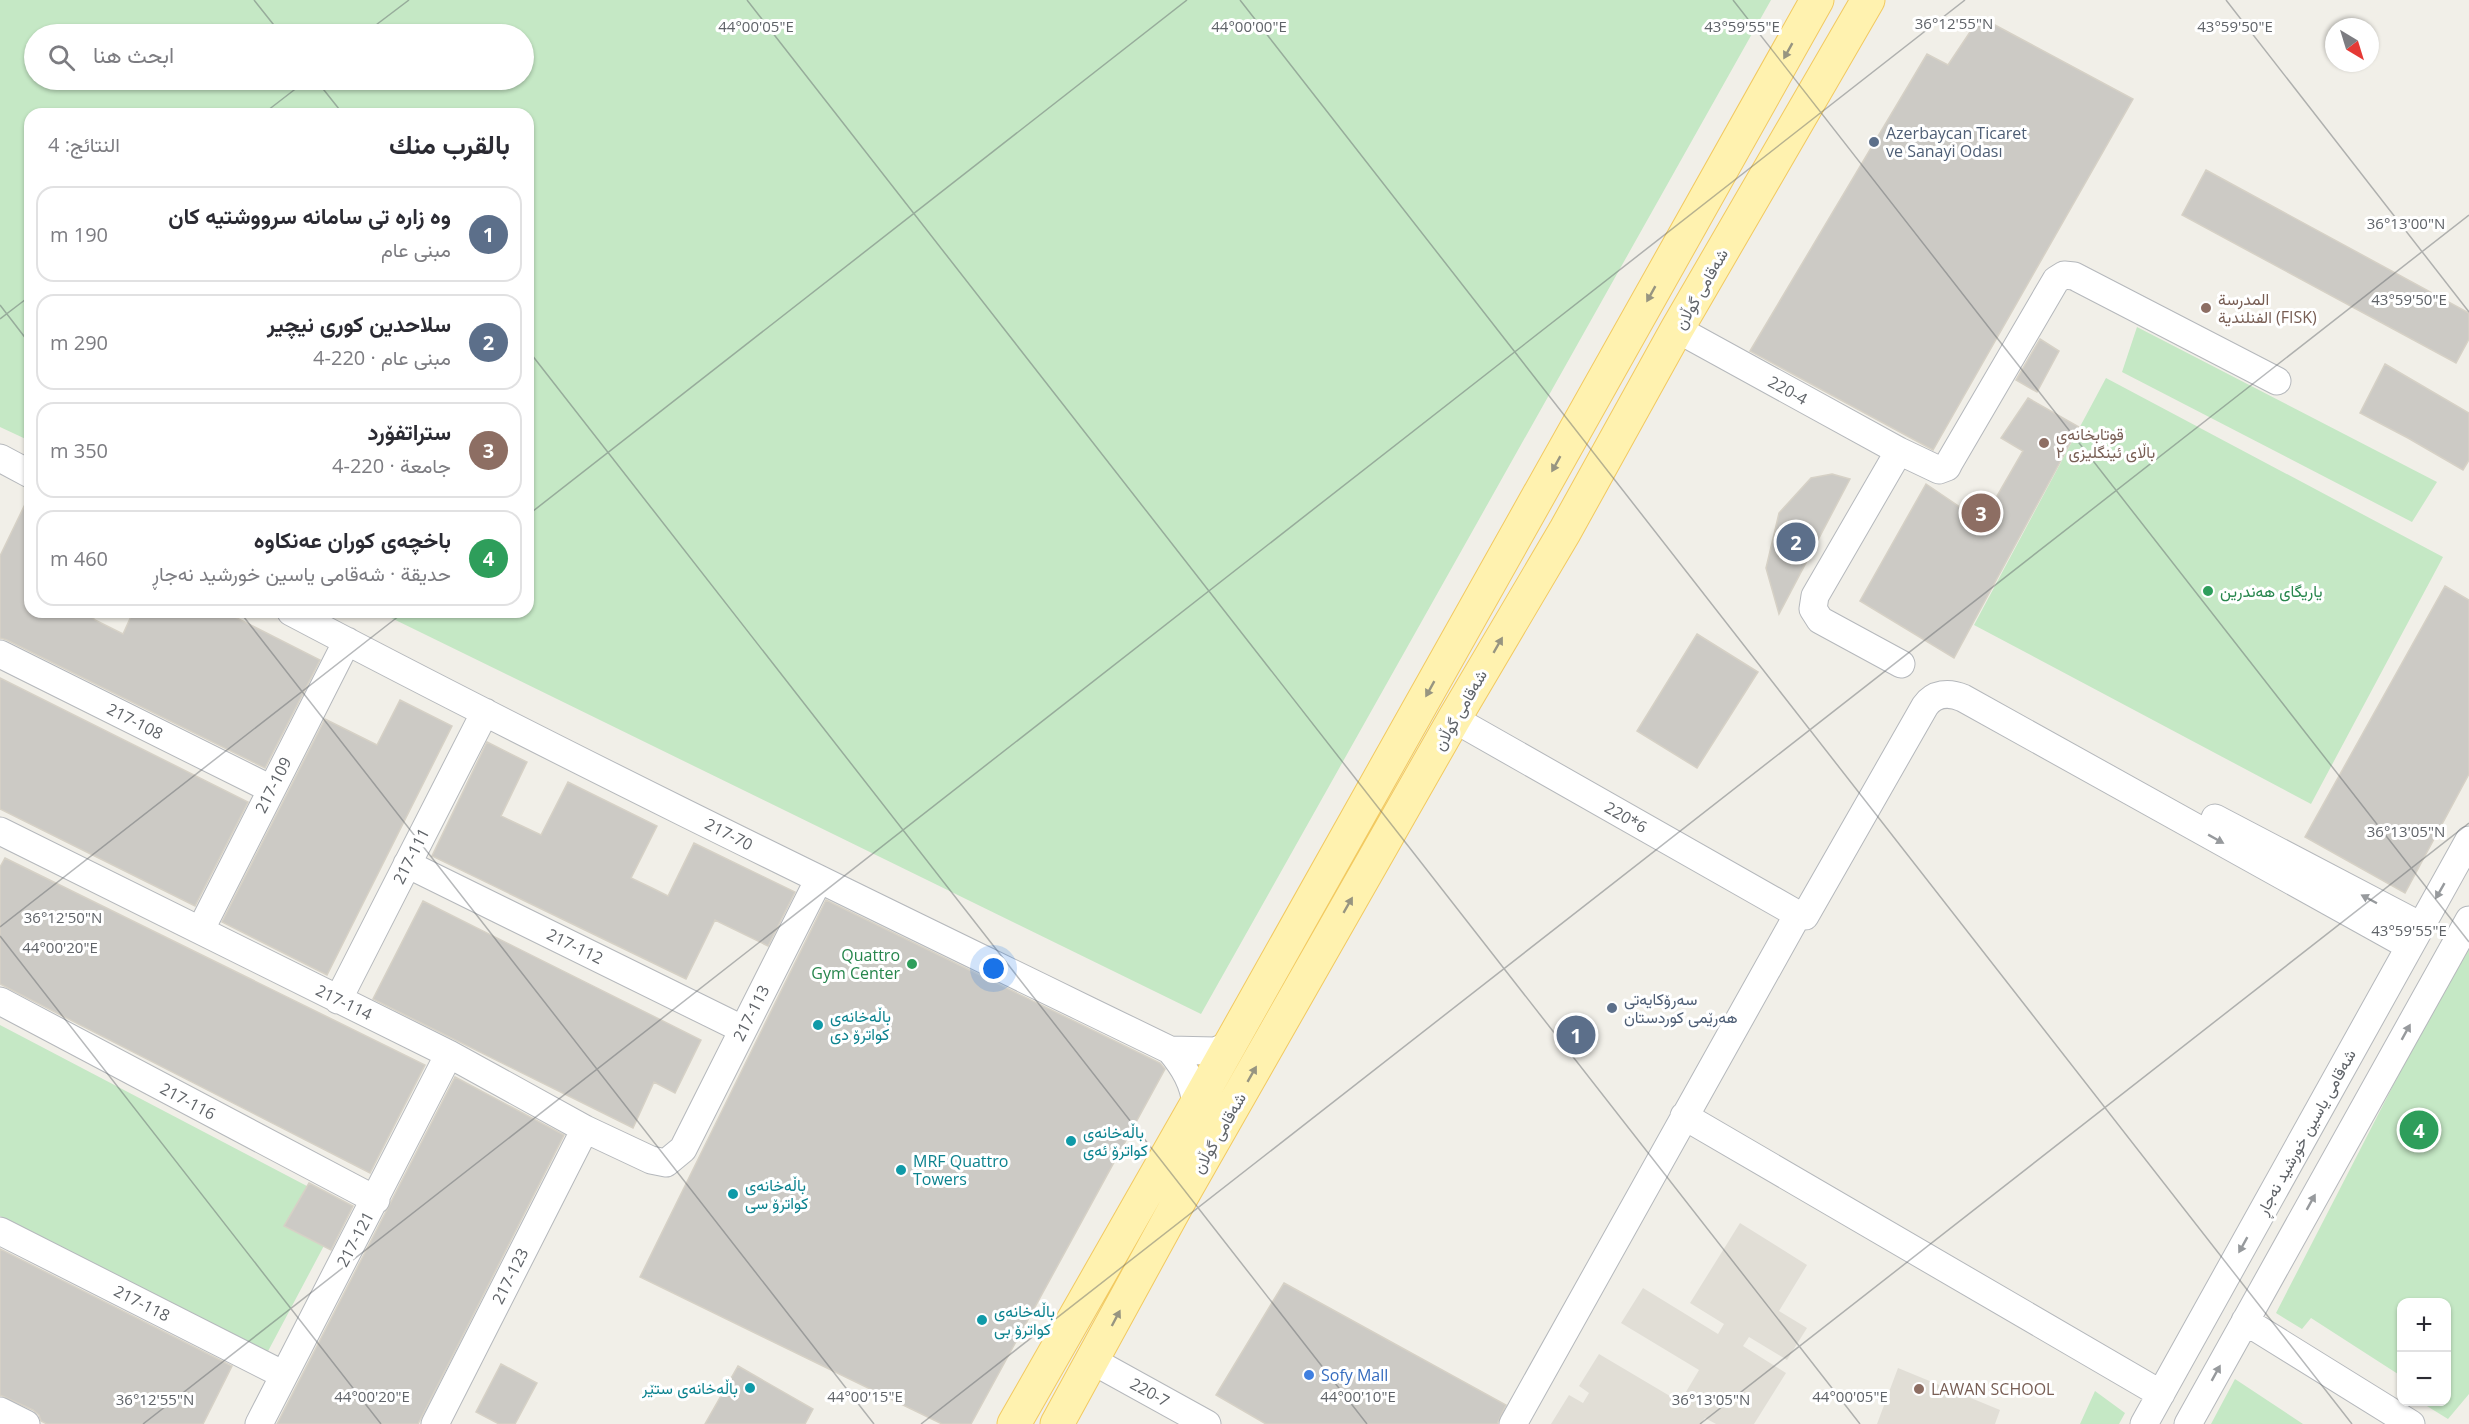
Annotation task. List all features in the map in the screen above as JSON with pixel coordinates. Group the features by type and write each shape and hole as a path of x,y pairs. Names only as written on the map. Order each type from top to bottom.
{"main road":[{"name":"شەقامی گوڵان","path":"1014,1424 1196,1106 1816,0"},
{"name":"شەقامی گوڵان","path":"1057,1424 1184,1193 1454,719 1565,531 1677,329 1868,0"},
{"path":"1674,255 1684,244 1704,246 1712,258 1710,272"}],"street":[{"name":"220-4","path":"1677,329 1899,451 1939,470 1947,467 2056,280 2064,275 2074,276 2277,381"},
{"path":"1899,451 1815,596 1813,609 1820,620 1901,664"},
{"name":"217-70","path":"303,618 819,879 1170,1050 1215,1051 1230,1045"},
{"name":"217-109","path":"201,930 347,641"},
{"name":"217-108","path":"0,654 271,789"},
{"path":"1513,1424 1798,914 1911,700 1926,686 1951,680 2415,936"},
{"name":"217-111","path":"338,1000 485,712"},
{"name":"220*6","path":"1454,719 1798,914"},
{"name":"217-114","path":"2,838 201,930 449,1054 585,1129 651,1160 666,1163 683,1149"},
{"name":"شەقامی یاسین خورشید نەجاڕ","path":"2144,1424 2469,840"},
{"name":"217-112","path":"407,864 742,1029"},
{"name":"217-113","path":"683,1149 819,879"},
{"path":"2188,1424 2469,920"},
{"name":"217-116","path":"0,1001 376,1200"},
{"name":"217-70","path":"1170,1050 1189,1076 1195,1089 1196,1106"},
{"name":"217-121","path":"259,1424 449,1054"},
{"path":"1684,1116 2161,1394"},
{"name":"217-123","path":"435,1424 585,1129"},
{"name":"217-118","path":"0,1231 284,1375"},
{"path":"2245,1320 2411,1424"},
{"name":"220-7","path":"1093,1361 1207,1424"},
{"path":"0,1411 26,1424"}],"shaded area":[{"path":"1740,1223 1807,1265 1779,1311 1807,1328 1787,1360 1749,1337 1743,1346 1786,1373 1754,1424 1716,1424 1705,1418 1701,1424 1551,1424 1569,1395 1583,1403 1589,1393 1579,1386 1599,1354 1680,1402 1699,1370 1621,1323 1643,1288 1718,1334 1724,1324 1690,1303"},
{"name":"LAWAN SCHOOL","path":"1898,1368 2000,1410 1995,1424 1877,1424"}],"green space":[{"path":"0,0 1771,0 1201,1014 391,618 534,618 534,108 24,108 24,438 0,427"},
{"path":"2137,327 2437,482 2412,522 2122,372"},
{"name":"یاریگای هەندرین","path":"2106,378 2443,557 2311,804 1974,625"},
{"path":"2469,938 2469,1394 2448,1419 2427,1406 2451,1406 2451,1298 2397,1298 2397,1373 2311,1318 2302,1329 2276,1313"},
{"path":"0,1025 345,1206 266,1355 0,1216"},
{"path":"2235,1379 2303,1424 2211,1424"},
{"path":"2095,1391 2125,1413 2119,1424 2080,1424"}],"building":[{"path":"1980,17 2133,99 1933,450 1750,351 1927,54 1948,65"},
{"path":"2206,170 2469,313 2469,339 2456,363 2182,215"},
{"path":"2040,339 2059,351 2037,392 2016,380"},
{"path":"2385,364 2469,413 2469,460 2463,470 2360,413"},
{"path":"2028,398 2079,427 1954,658 1860,601 1926,484 1982,522 2023,451 2001,438"},
{"path":"1832,474 1850,479 1779,614 1766,568 1779,513 1811,478"},
{"path":"24,506 24,618 93,618 123,634 130,618 237,618 320,660 265,768 0,638 0,556"},
{"path":"2445,586 2469,600 2469,774 2405,893 2305,837"},
{"path":"1697,634 1758,672 1697,768 1637,731"},
{"path":"0,678 248,802 195,906 0,809"},
{"path":"400,700 452,726 327,975 222,922 325,719 377,745"},
{"path":"487,742 527,762 501,816 541,835 568,782 657,826 631,878 668,896 694,843 795,892 768,946 715,920 686,979 432,856"},
{"path":"5,858 425,1065 370,1173 0,984 0,867"},
{"name":"MRF Quattro Towers","path":"826,900 1160,1063 1165,1069 971,1424 942,1424 640,1277"},
{"path":"423,901 701,1040 675,1093 654,1082 633,1128 373,999"},
{"path":"455,1077 564,1135 418,1424 277,1424"},
{"path":"309,1183 353,1206 331,1250 284,1226"},
{"path":"0,1249 232,1366 203,1424 47,1424 41,1421 39,1415 33,1410 0,1395"},
{"path":"1284,1283 1506,1405 1497,1424 1266,1424 1216,1395"},
{"path":"501,1364 537,1383 515,1424 499,1424 476,1412"},
{"name":"باڵەخانەی ستێر","path":"738,1366 813,1409 805,1424 705,1424"}],"place":[{"name":"Azerbaycan Ticaret ve Sanayi Odası","path":"1874,142"},
{"name":"المدرسة الفنلندية (FISK)","path":"2206,308"},
{"name":"قوتابخانەی باڵای ئینگلیزی ۲","path":"2044,443"},
{"name":"ستراتفۆرد","path":"1981,513"},
{"name":"سلاحدین كوری نیچیر","path":"1796,542"},
{"name":"یاریگای هەندرین","path":"2208,591"},
{"name":"Quattro Gym Center","path":"912,964"},
{"name":"سەرۆكایەتی هەرێمی كوردستان","path":"1612,1008"},
{"name":"باڵەخانەی کواترۆ دی","path":"818,1025"},
{"name":"وه زاره تى سامانه سرووشتيه كان","path":"1576,1035"},
{"name":"باخچەی کوران عەنکاوە","path":"2419,1130"},
{"name":"باڵەخانەی کواترۆ ئەی","path":"1071,1141"},
{"name":"MRF Quattro Towers","path":"901,1170"},
{"name":"باڵەخانەی کواترۆ سی","path":"733,1194"},
{"name":"باڵەخانەی کواترۆ بی","path":"982,1320"},
{"name":"Sofy Mall","path":"1309,1375"},
{"name":"باڵەخانەی ستێر","path":"750,1388"},
{"name":"LAWAN SCHOOL","path":"1919,1389"}]}
